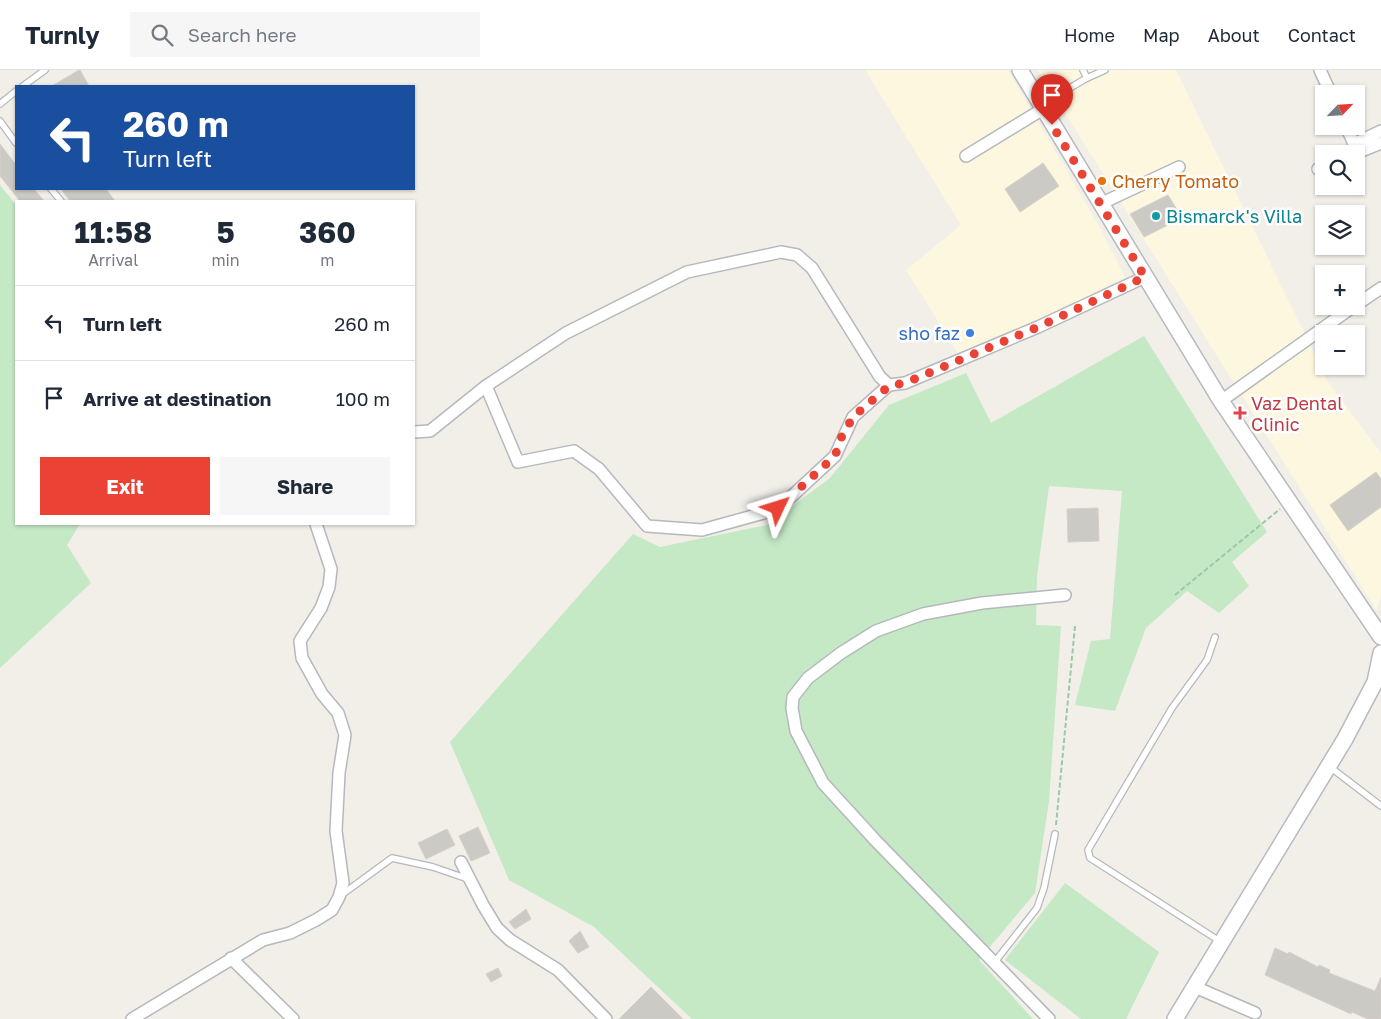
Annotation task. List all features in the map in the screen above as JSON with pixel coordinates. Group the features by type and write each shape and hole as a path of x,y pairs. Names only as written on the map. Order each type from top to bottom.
{"main road":[{"path":"1020,70 1221,400 1381,637"},
{"path":"1175,1019 1328,766 1375,682 1381,653"}],"street":[{"path":"1320,70 1327,85"},
{"path":"966,156 1042,107"},
{"path":"1350,135 1354,144 1381,131"},
{"path":"1365,150 1381,144"},
{"path":"1100,204 1179,167"},
{"path":"415,432 430,431 486,386 566,333 686,272 781,252 797,255 812,268 880,377 889,386"},
{"path":"486,386 518,462 574,451 599,469 646,526 702,530 778,508 835,456 841,438 853,417 889,386 905,383 1038,327 1145,277"},
{"path":"1365,299 1381,288"},
{"path":"1221,400 1342,315"},
{"path":"132,1019 263,940 290,933 316,920 332,910 339,897 343,883 336,831 339,773 345,736 338,713 322,694 302,658 300,641 321,608 329,587 331,569 316,525"},
{"path":"1049,1019 823,783 796,732 792,708 793,697 808,678 840,653 876,631 923,614 982,603 1065,595"},
{"path":"461,862 497,928 510,940 558,970 606,1019"},
{"path":"231,958 293,1019"},
{"path":"1195,986 1255,1013"}],"lane":[{"path":"24,85 45,70"},
{"path":"1083,70 1086,78"},
{"path":"1042,107 1086,78 1105,70"},
{"path":"0,104 15,93"},
{"path":"0,121 15,142"},
{"path":"52,190 60,200"},
{"path":"1215,637 1207,660 1172,708 1088,850 1090,858 1221,942"},
{"path":"1328,766 1381,806"},
{"path":"994,963 1037,908 1044,888 1055,834"},
{"path":"339,897 392,858 433,867 470,880"}],"path":[{"path":"1175,595 1289,501"},
{"path":"1055,834 1075,626"}],"shaded area":[{"path":"865,70 1008,70 1099,226 1125,277 963,361 906,270 961,225"},
{"path":"1038,70 1176,70 1315,355 1315,375 1325,375 1381,453 1381,594 1377,611"}],"green space":[{"path":"0,185 15,204 15,525 79,525 67,545 91,583 0,668"},
{"path":"1144,336 1267,532 1232,562 1249,586 1219,613 1187,591 1146,628 1115,711 1075,705 1091,641 1110,639 1122,491 1049,486 1037,577 1036,625 1061,626 1049,801 1035,893 979,960 1033,1019 692,1019 594,927 509,880 450,742 633,534 660,547 767,525 830,478 889,405 966,373 991,423"},
{"path":"1065,883 1159,952 1126,1019 1081,1019 1005,960"}],"building":[{"path":"79,70 88,85 54,85"},
{"path":"0,144 15,164 15,190 35,190 43,200 19,200 0,176"},
{"path":"1043,163 1059,186 1020,212 1005,189"},
{"path":"62,190 107,190 114,200 69,200"},
{"name":"Bismarck's Villa","path":"1168,195 1182,218 1144,237 1130,214"},
{"path":"1376,472 1381,479 1381,507 1348,531 1330,505"},
{"path":"1098,508 1099,541 1068,542 1067,509"},
{"path":"478,827 490,853 471,861 459,836"},
{"path":"447,829 455,845 426,859 418,843"},
{"path":"526,909 531,919 515,929 509,922"},
{"path":"580,931 589,947 578,953 569,941"},
{"path":"1275,948 1288,954 1289,952 1318,967 1319,965 1330,970 1329,973 1375,991 1381,977 1381,1019 1368,1019 1352,1012 1351,1014 1265,975"},
{"path":"498,968 502,976 491,982 486,974"},
{"path":"651,987 683,1019 619,1019"}],"place":[{"name":"Cherry Tomato","path":"1102,181"},
{"name":"Bismarck's Villa","path":"1156,216"},
{"name":"sho faz","path":"970,333"},
{"name":"Vaz Dental Clinic","path":"1240,413"}],"route":[{"path":"778,508 835,456 841,438 853,417 889,386 905,383 1038,327 1145,277 1052,125"}]}
